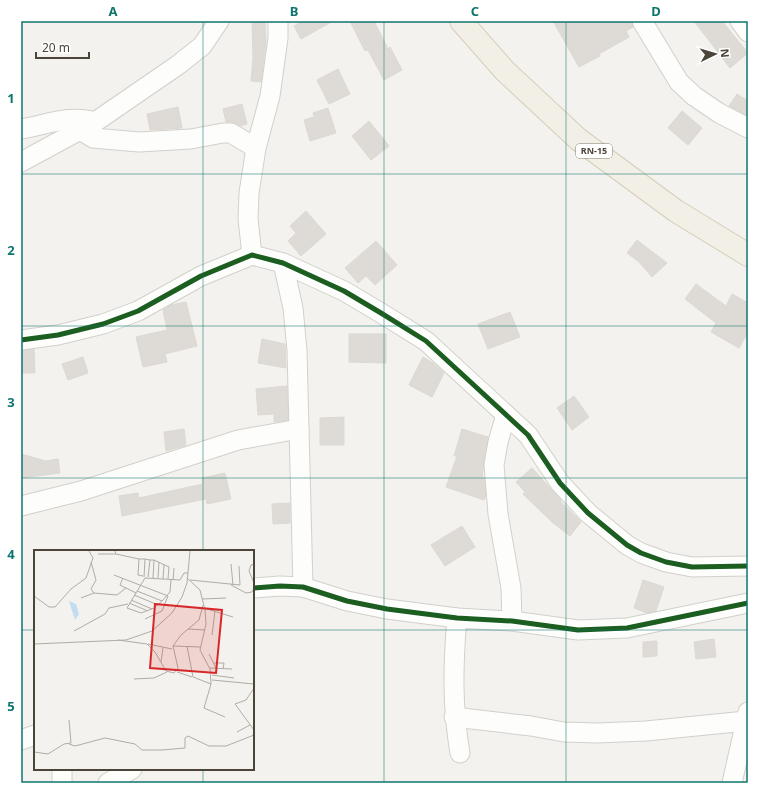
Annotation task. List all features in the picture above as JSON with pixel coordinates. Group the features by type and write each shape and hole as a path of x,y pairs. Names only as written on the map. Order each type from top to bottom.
{"main road":[{"name":"RN-15","path":"461,21 505,71 578,139 676,211 748,255"}],"street":[{"path":"21,162 88,126 196,52 202,46 219,21"},
{"path":"252,256 248,219 249,193 256,148 270,96 278,38 278,21"},
{"path":"642,21 679,82 700,100 719,113 748,128"},
{"path":"740,21 748,32"},
{"path":"21,129 73,118 84,119 94,138 139,142 191,139 231,133 256,148"},
{"path":"21,340 58,335 103,324 138,311 200,276 252,256 283,263 344,291 414,333 426,342 528,435 560,483 588,514 627,545 641,553 666,562 692,567 748,566"},
{"path":"283,263 293,308 297,350 303,588"},
{"path":"506,415 498,442 494,465 498,514 511,588 512,620"},
{"path":"21,506 81,491 238,440 299,429"},
{"path":"254,588 280,586 303,588 347,601 387,608 457,618 512,620 578,630 627,628 748,603"},
{"path":"457,618 454,658 454,717 460,753"},
{"path":"454,717 531,726 564,732 597,733 646,731 747,717 732,783"},
{"path":"21,740 34,734"},
{"path":"62,770 62,783"},
{"path":"108,783 130,775"}],"building":[{"path":"252,21 265,21 266,41 261,82 251,81 253,58"},
{"path":"303,21 333,21 301,39 294,26"},
{"path":"350,21 374,21 388,49 390,47 402,70 384,80 368,50 365,51"},
{"path":"553,21 631,21 633,27 626,31 629,37 599,54 600,56 579,67"},
{"path":"694,21 722,21 748,53 730,68"},
{"path":"338,69 350,94 329,104 317,80"},
{"path":"737,94 748,101 748,116 729,106"},
{"path":"242,104 247,124 240,126 231,122 226,122 223,109"},
{"path":"178,107 182,128 150,130 147,114"},
{"path":"328,108 336,133 310,141 304,120 314,117 313,113"},
{"path":"682,111 702,128 688,145 668,128"},
{"path":"369,121 389,146 371,160 352,136"},
{"path":"306,211 326,234 301,256 288,241 296,233 290,226"},
{"path":"637,240 667,263 652,277 639,262 627,253"},
{"path":"376,241 397,265 375,285 366,276 358,283 345,268"},
{"path":"696,284 726,306 732,294 748,303 748,332 739,348 711,332 716,323 685,299"},
{"path":"186,302 197,346 165,354 167,362 143,367 136,337 167,330 163,310 171,305"},
{"path":"510,312 520,337 488,349 478,324"},
{"path":"349,334 386,334 386,363 349,362"},
{"path":"262,339 285,344 286,368 258,363"},
{"path":"34,349 35,373 21,373 21,351"},
{"path":"83,357 88,373 68,380 62,364"},
{"path":"423,357 433,363 444,373 432,397 409,385"},
{"path":"287,386 288,420 274,422 274,414 258,415 256,389"},
{"path":"574,396 589,417 572,430 557,408"},
{"path":"344,417 344,445 320,445 320,418"},
{"path":"184,429 186,445 166,451 164,432"},
{"path":"462,429 488,437 482,477 484,478 486,496 484,500 446,487 457,456 454,456"},
{"path":"21,454 46,461 58,459 60,473 21,478"},
{"path":"532,468 561,500 560,501 581,522 570,536 552,522 523,494 525,492 516,482"},
{"path":"225,473 231,499 207,504 206,499 122,516 119,496 138,493 139,498 203,484 202,478"},
{"path":"290,503 290,523 273,524 272,504"},
{"path":"462,526 475,547 445,566 431,545"},
{"path":"643,580 664,587 656,611 647,613 634,608"},
{"path":"714,639 716,657 696,659 694,642"},
{"path":"657,641 657,656 643,657 643,642"}],"cycle path":[{"path":"21,340 58,335 103,324 138,311 201,276 252,255 283,263 344,291 426,341 528,435 560,483 588,513 627,545 641,553 666,562 692,567 748,566"},
{"path":"254,588 280,586 303,587 347,601 387,609 457,618 512,621 578,630 627,628 748,603"}]}
